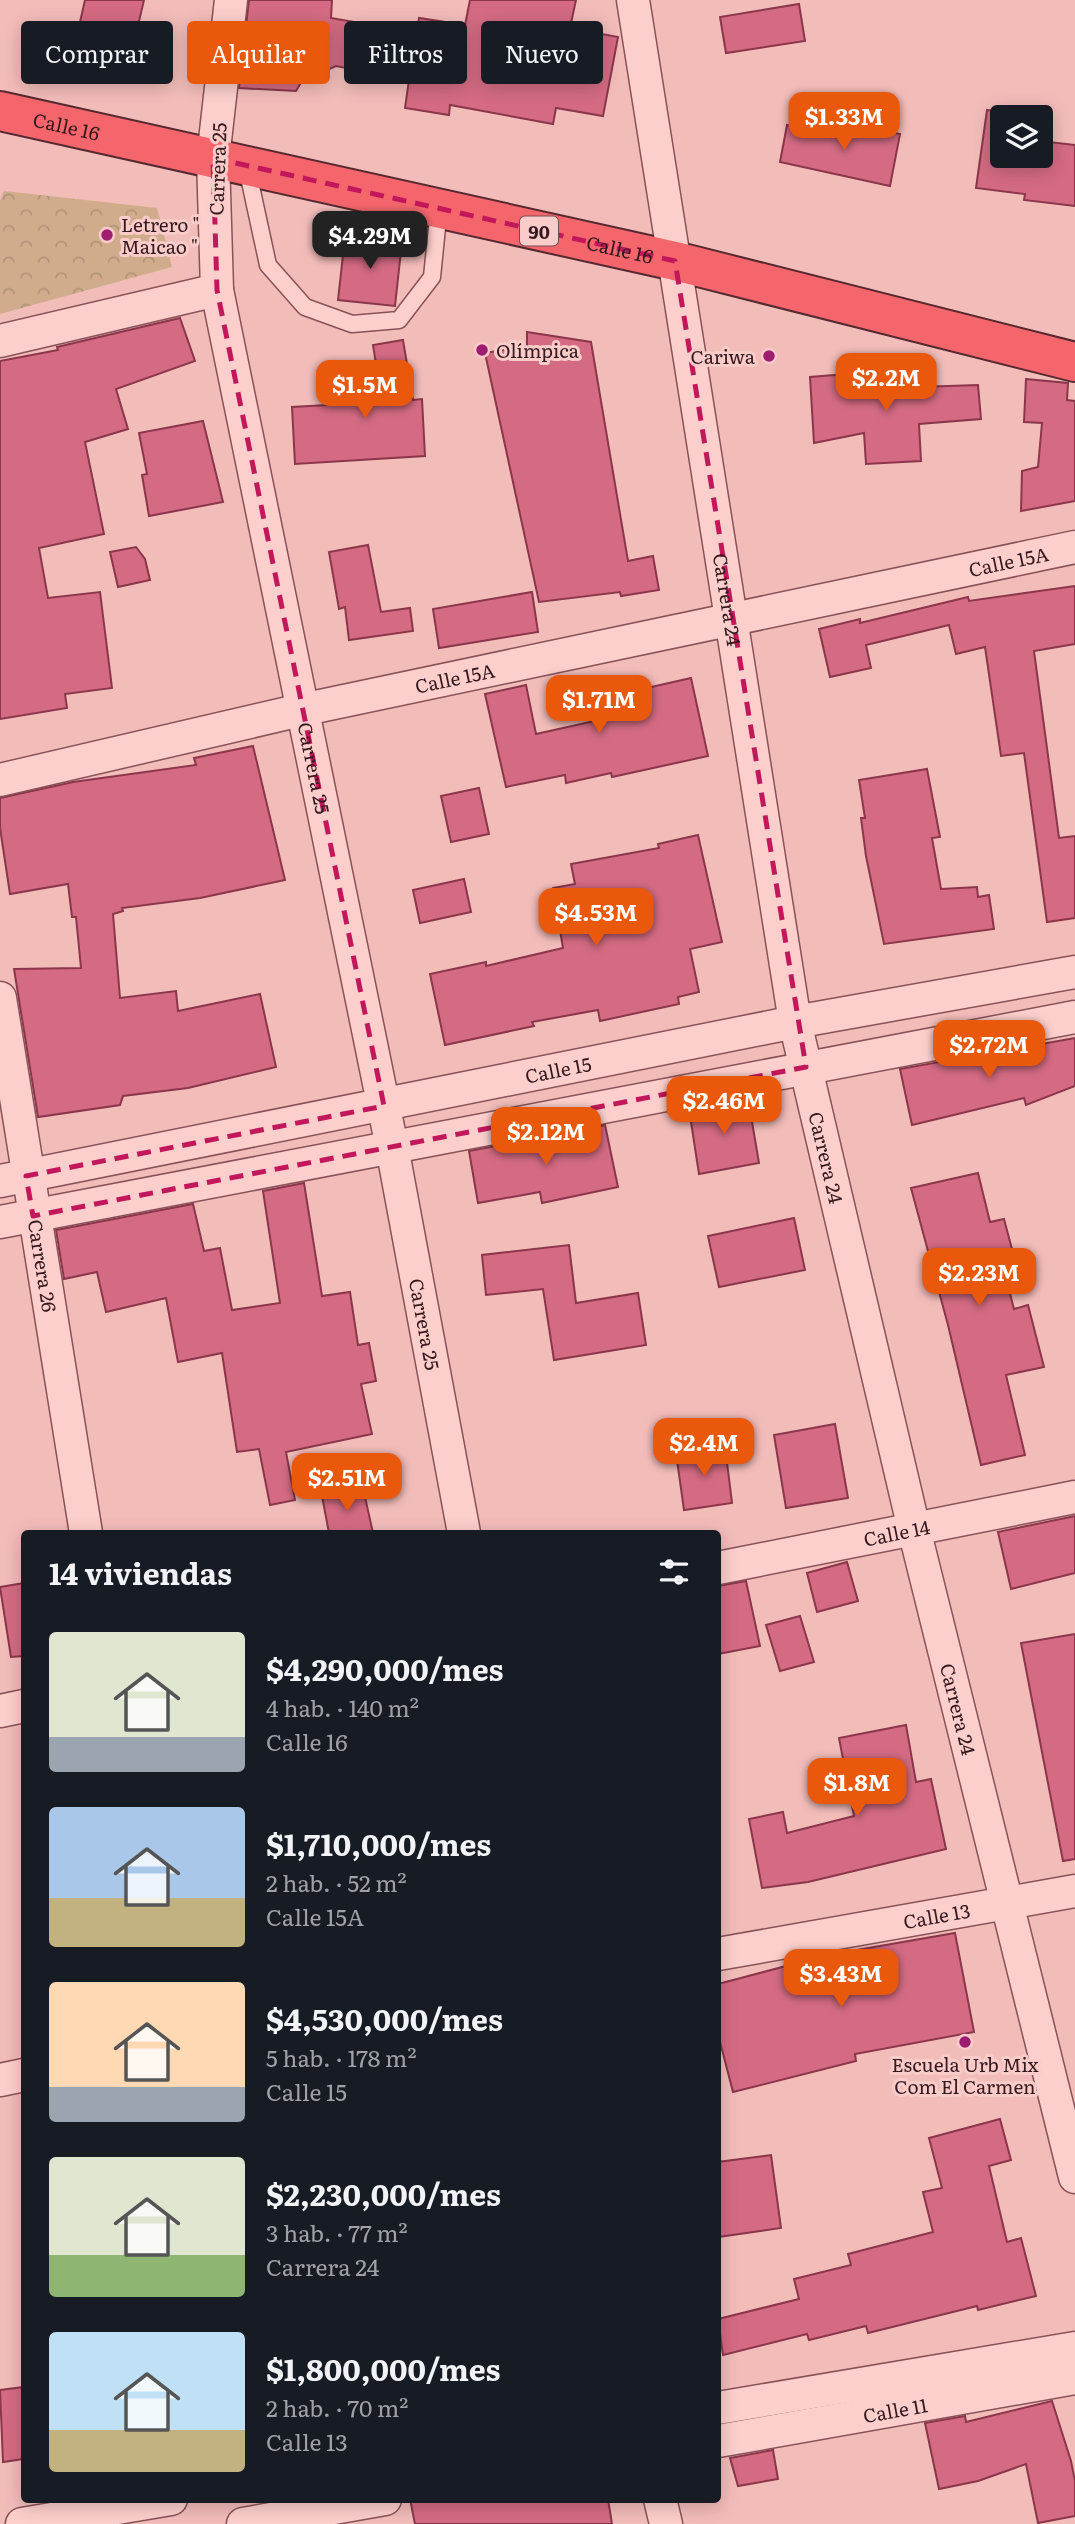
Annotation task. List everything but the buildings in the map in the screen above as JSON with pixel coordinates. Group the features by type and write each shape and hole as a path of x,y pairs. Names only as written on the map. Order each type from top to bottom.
{"highway":[{"name":"Calle 16","path":"2,118 230,162 675,261 1075,362"}],"street":[{"name":"Carrera 25","path":"231,0 230,162 217,290 301,710 393,1147 463,1530"},
{"name":"Carrera 24","path":"633,0 795,1022 914,1529 1075,2178"},
{"path":"0,341 217,290"},
{"name":"Calle 15A","path":"0,780 301,710 732,622 1075,547"},
{"name":"Calle 15","path":"13,1178 795,1022 1075,972"},
{"name":"Carrera 26","path":"0,998 13,1178 33,1216 85,1530"},
{"path":"0,1222 1075,1017"},
{"name":"Calle 14","path":"721,1567 1075,1497"},
{"path":"0,1711 21,1707"},
{"name":"Calle 13","path":"721,1953 1075,1891"},
{"path":"0,2080 21,2076"},
{"name":"Calle 11","path":"721,2407 1075,2348"},
{"name":"Calle 11","path":"721,2440 1075,2378"},
{"path":"22,2524 147,2503"},
{"path":"247,2518 356,2503"},
{"path":"661,2503 666,2524"}],"lane":[{"path":"230,162 268,265 305,307 352,324 399,320 432,276 439,208"}],"highlighted area":[{"path":"213,158 675,261 806,1067 33,1216 26,1176 384,1106 217,290"}],"green space":[{"path":"4,191 157,208 172,267 0,314 0,201"}],"place":[{"name":"Letrero \" Maicao \"","path":"107,235"},
{"name":"Olímpica","path":"482,350"},
{"name":"Cariwa","path":"769,356"},
{"name":"Escuela Urb Mix Com El Carmen","path":"965,2042"}]}
